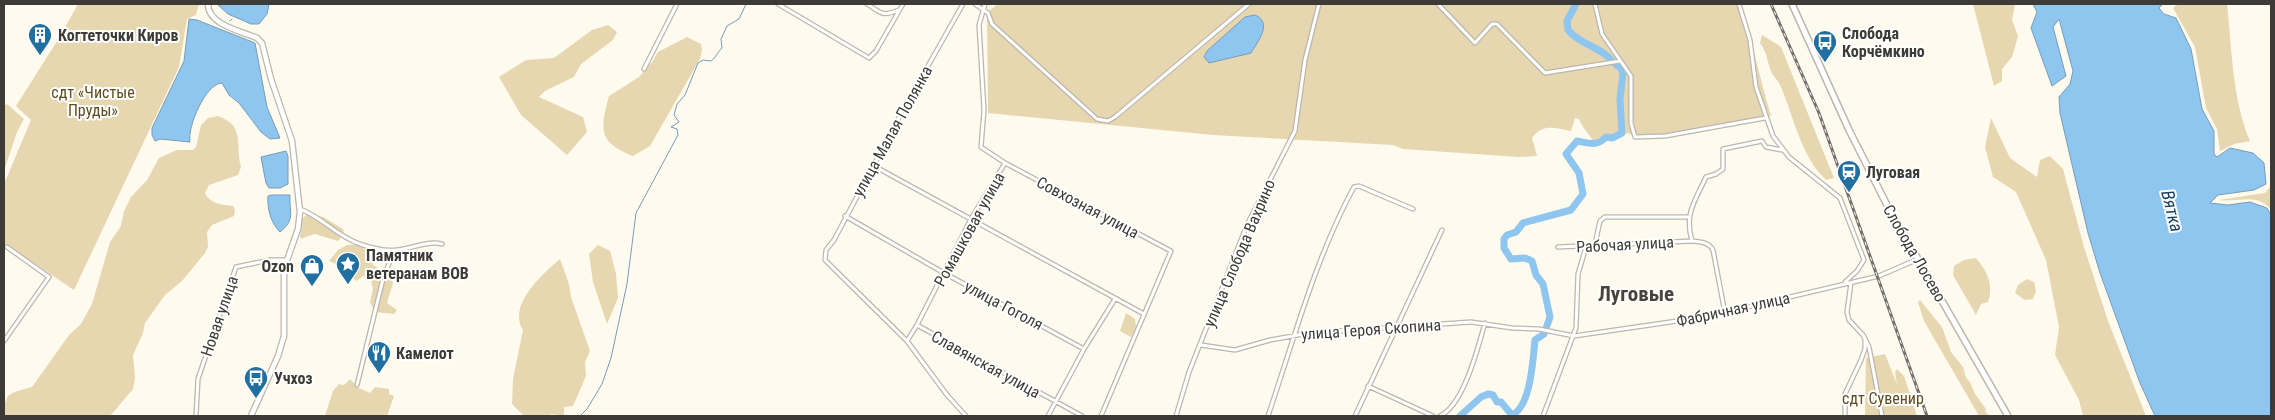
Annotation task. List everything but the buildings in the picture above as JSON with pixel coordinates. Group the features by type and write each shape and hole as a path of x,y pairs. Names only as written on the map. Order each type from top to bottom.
{"main road":[{"path":"208,4 209,13 216,20 258,38 262,43 271,79 292,141 300,209 300,221 286,260 283,278 284,336 278,356 251,416"},
{"name":"Слобода Лосево","path":"1792,4 1849,130 1887,205 2008,416"}],"street":[{"path":"644,68 677,4"},
{"path":"778,4 868,58 876,51 903,4"},
{"path":"867,4 880,14 886,15 899,10"},
{"name":"улица Малая Полянка","path":"907,341 824,260 826,250 834,240 845,216 963,4"},
{"path":"975,4 988,13 992,24 1097,119 1108,121 1249,4"},
{"name":"Ромашковая улица","path":"907,341 1005,163 981,147 983,93 979,25 985,4"},
{"name":"улица Слобода Вахрино","path":"1176,416 1189,372 1247,225 1295,131 1305,60 1319,4"},
{"path":"1438,4 1475,42 1492,24 1497,24 1545,73 1620,61"},
{"path":"1594,4 1599,28 1630,76 1631,123 1635,137 1665,136 1765,118"},
{"path":"1739,4 1750,40 1756,87 1765,118 1783,150 1840,198 1844,207 1864,260 1862,267 1845,284"},
{"path":"1725,313 1711,246 1692,241 1688,217 1706,177 1724,169 1723,149 1762,141 1766,147 1783,150"},
{"name":"Совхозная улица","path":"1005,163 1171,251 1144,314"},
{"path":"874,166 1144,314 1102,416"},
{"path":"1268,416 1314,278 1354,187 1360,186 1413,209"},
{"path":"300,209 318,217 349,240 377,249 390,251 412,249 432,242 442,244"},
{"name":"улица Гоголя","path":"845,216 944,274 1016,310 1084,348"},
{"path":"1594,245 1600,221 1605,217 1688,217"},
{"path":"1355,416 1442,230"},
{"name":"Рабочая улица","path":"1558,247 1692,241"},
{"path":"1543,416 1574,336 1578,274 1586,247"},
{"path":"4,341 49,277 7,248"},
{"path":"357,385 384,275 392,257 390,251"},
{"name":"Новая улица","path":"196,416 198,379 236,267 270,260 286,260"},
{"name":"Фабричная улица","path":"1545,331 1574,336 1725,313 1881,275 1918,260"},
{"path":"1851,282 1847,312 1849,320 1865,338 1869,347 1882,416"},
{"path":"1048,416 1084,348 1115,299"},
{"name":"улица Героя Скопина","path":"1200,345 1235,350 1294,335 1396,326 1471,322 1545,331"},
{"path":"1440,416 1448,409 1460,392 1472,368 1485,323"},
{"name":"Славянская улица","path":"917,325 1082,416"},
{"path":"1845,416 1845,394 1865,349 1865,338"},
{"path":"907,341 947,396 966,416"},
{"path":"1368,386 1433,416"}],"green space":[{"name":"сдт «Чистые Пруды»","path":"78,4 199,4 196,15 187,19 179,67 74,290 4,243 4,184 31,120 16,106"},
{"path":"998,4 1740,4 1771,116 1665,136 1635,137 1632,134 1622,133 1612,138 1606,137 1595,145 1579,119 1575,118 1571,131 1554,128 1540,130 1532,138 1537,156 1519,157 1403,149 1393,145 1213,135 988,113 987,12"},
{"path":"1973,4 2015,4 2012,20 2018,36 2012,57 2002,69 2002,81 1994,86"},
{"path":"2178,4 2227,4 2236,91 2250,141 2234,144 2220,151 2217,129 2206,108 2195,47 2173,8"},
{"path":"608,25 617,32 613,40 581,64 574,77 545,91 539,97 583,117 587,132 567,155 521,115 499,77 526,60 554,58 592,30"},
{"path":"1762,35 1781,47 1834,178 1826,180 1810,160 1781,87 1772,73 1766,53 1760,43"},
{"path":"687,37 701,44 700,59 650,146 633,156 613,146 604,133 603,126 609,96 639,77 658,52"},
{"path":"7,104 24,119 17,132 4,171 4,106"},
{"path":"218,116 233,125 236,131 241,167 238,175 209,185 205,193 213,202 233,206 235,210 234,216 212,225 207,232 208,247 205,253 182,281 165,295 145,323 143,333 133,355 135,378 133,389 110,416 4,416 4,405 8,396 14,392 32,387 69,335 81,324 92,304 110,242 121,226 124,211 131,197 147,180 159,158 177,150 193,150 196,147 201,125 208,118"},
{"path":"1991,118 2010,158 2037,177 2040,160 2050,156 2063,169 2084,247 2108,321 2146,416 2083,416 2079,400 2055,355 2059,327 2046,260 2016,192 1993,177 1985,147"},
{"path":"2271,186 2271,210 2260,201 2247,199 2219,200 2265,193"},
{"path":"308,213 323,217 343,229 344,234 338,241 315,234 300,239 302,219"},
{"path":"347,245 359,245 368,250 373,265 390,274 393,283 387,303 397,310 394,314 375,312 370,302 373,289 370,277 363,276 357,281 347,275 344,268 329,261 338,250"},
{"path":"598,245 610,251 616,274 618,298 607,324 593,282 589,254"},
{"path":"1976,258 1988,278 1990,296 1988,302 1981,304 1976,315 1953,275 1954,266 1964,260"},
{"path":"560,259 590,351 585,362 586,376 573,406 564,407 564,416 551,414 549,416 524,416 512,404 513,379 523,330 519,321 520,311 529,291"},
{"path":"2027,279 2034,282 2036,291 2033,299 2025,300 2015,293 2018,285"},
{"path":"1920,300 1942,327 1951,352 1963,367 1966,378 1986,409 1985,412 1990,416 1979,416 1924,321 1918,302"},
{"path":"1126,313 1135,319 1136,328 1131,337 1120,331"},
{"name":"сдт Сувенир","path":"1885,354 1897,384 1895,372 1897,369 1904,376 1917,416 1865,416 1866,358"},
{"path":"350,379 359,388 370,393 375,387 389,389 389,394 394,396 387,416 325,416 333,391 339,384 344,385"}],"water":[{"path":"217,4 269,4 267,14 259,24 251,24 228,14"},
{"name":"Вятка","path":"2033,4 2163,4 2159,8 2164,14 2176,18 2191,49 2202,109 2214,131 2214,154 2217,157 2230,148 2253,153 2264,163 2266,184 2254,190 2218,195 2210,203 2228,205 2250,202 2267,208 2271,215 2271,416 2155,416 2140,383 2100,273 2088,233 2060,113 2059,97 2070,84 2073,71 2059,19 2053,27 2066,76 2052,86 2031,28 2037,12"},
{"path":"1255,15 1260,18 1263,27 1260,38 1251,53 1209,63 1204,57 1207,51 1245,17"},
{"path":"189,19 197,20 255,43 267,107 280,138 270,139 261,132 239,103 229,95 222,83 210,90 199,107 191,126 190,142 160,139 155,141 152,135 152,128 184,61"},
{"path":"286,151 288,156 288,184 280,188 269,188 266,183 261,157"},
{"path":"290,195 290,219 280,232 274,224 269,211 268,196"}],"waterway":[{"path":"580,416 587,409 602,384 611,358 627,284 636,213 678,135 677,129 671,127 679,122 674,115 677,104 685,95 698,63 703,60 711,61 714,58 722,48 721,39 727,26 739,19 746,4"},
{"path":"1576,4 1567,21 1568,30 1578,39 1602,52 1612,61"},
{"path":"1460,416 1481,397 1488,394 1493,395 1497,402 1501,402 1512,415 1523,402 1530,381 1535,340 1544,334 1550,317 1543,284 1536,275 1532,261 1525,258 1511,259 1504,248 1504,239 1507,235 1516,232 1523,223 1571,210 1583,194 1579,173 1566,154 1577,141 1596,143 1606,137 1612,138 1622,133 1620,99 1623,73 1620,67 1616,65"}],"railway":[{"path":"1771,4 1819,113 1927,416"}],"place":[{"name":"Когтеточки Киров","path":"40,56"},
{"name":"Слобода Корчёмкино","path":"1825,63"},
{"name":"Луговая","path":"1849,193"},
{"name":"Памятник ветеранам ВОВ","path":"348,285"},
{"name":"Ozon","path":"312,287"},
{"name":"Камелот","path":"379,374"},
{"name":"Учхоз","path":"256,399"}],"district":[{"name":"Луговые","path":"1636,294"}]}
